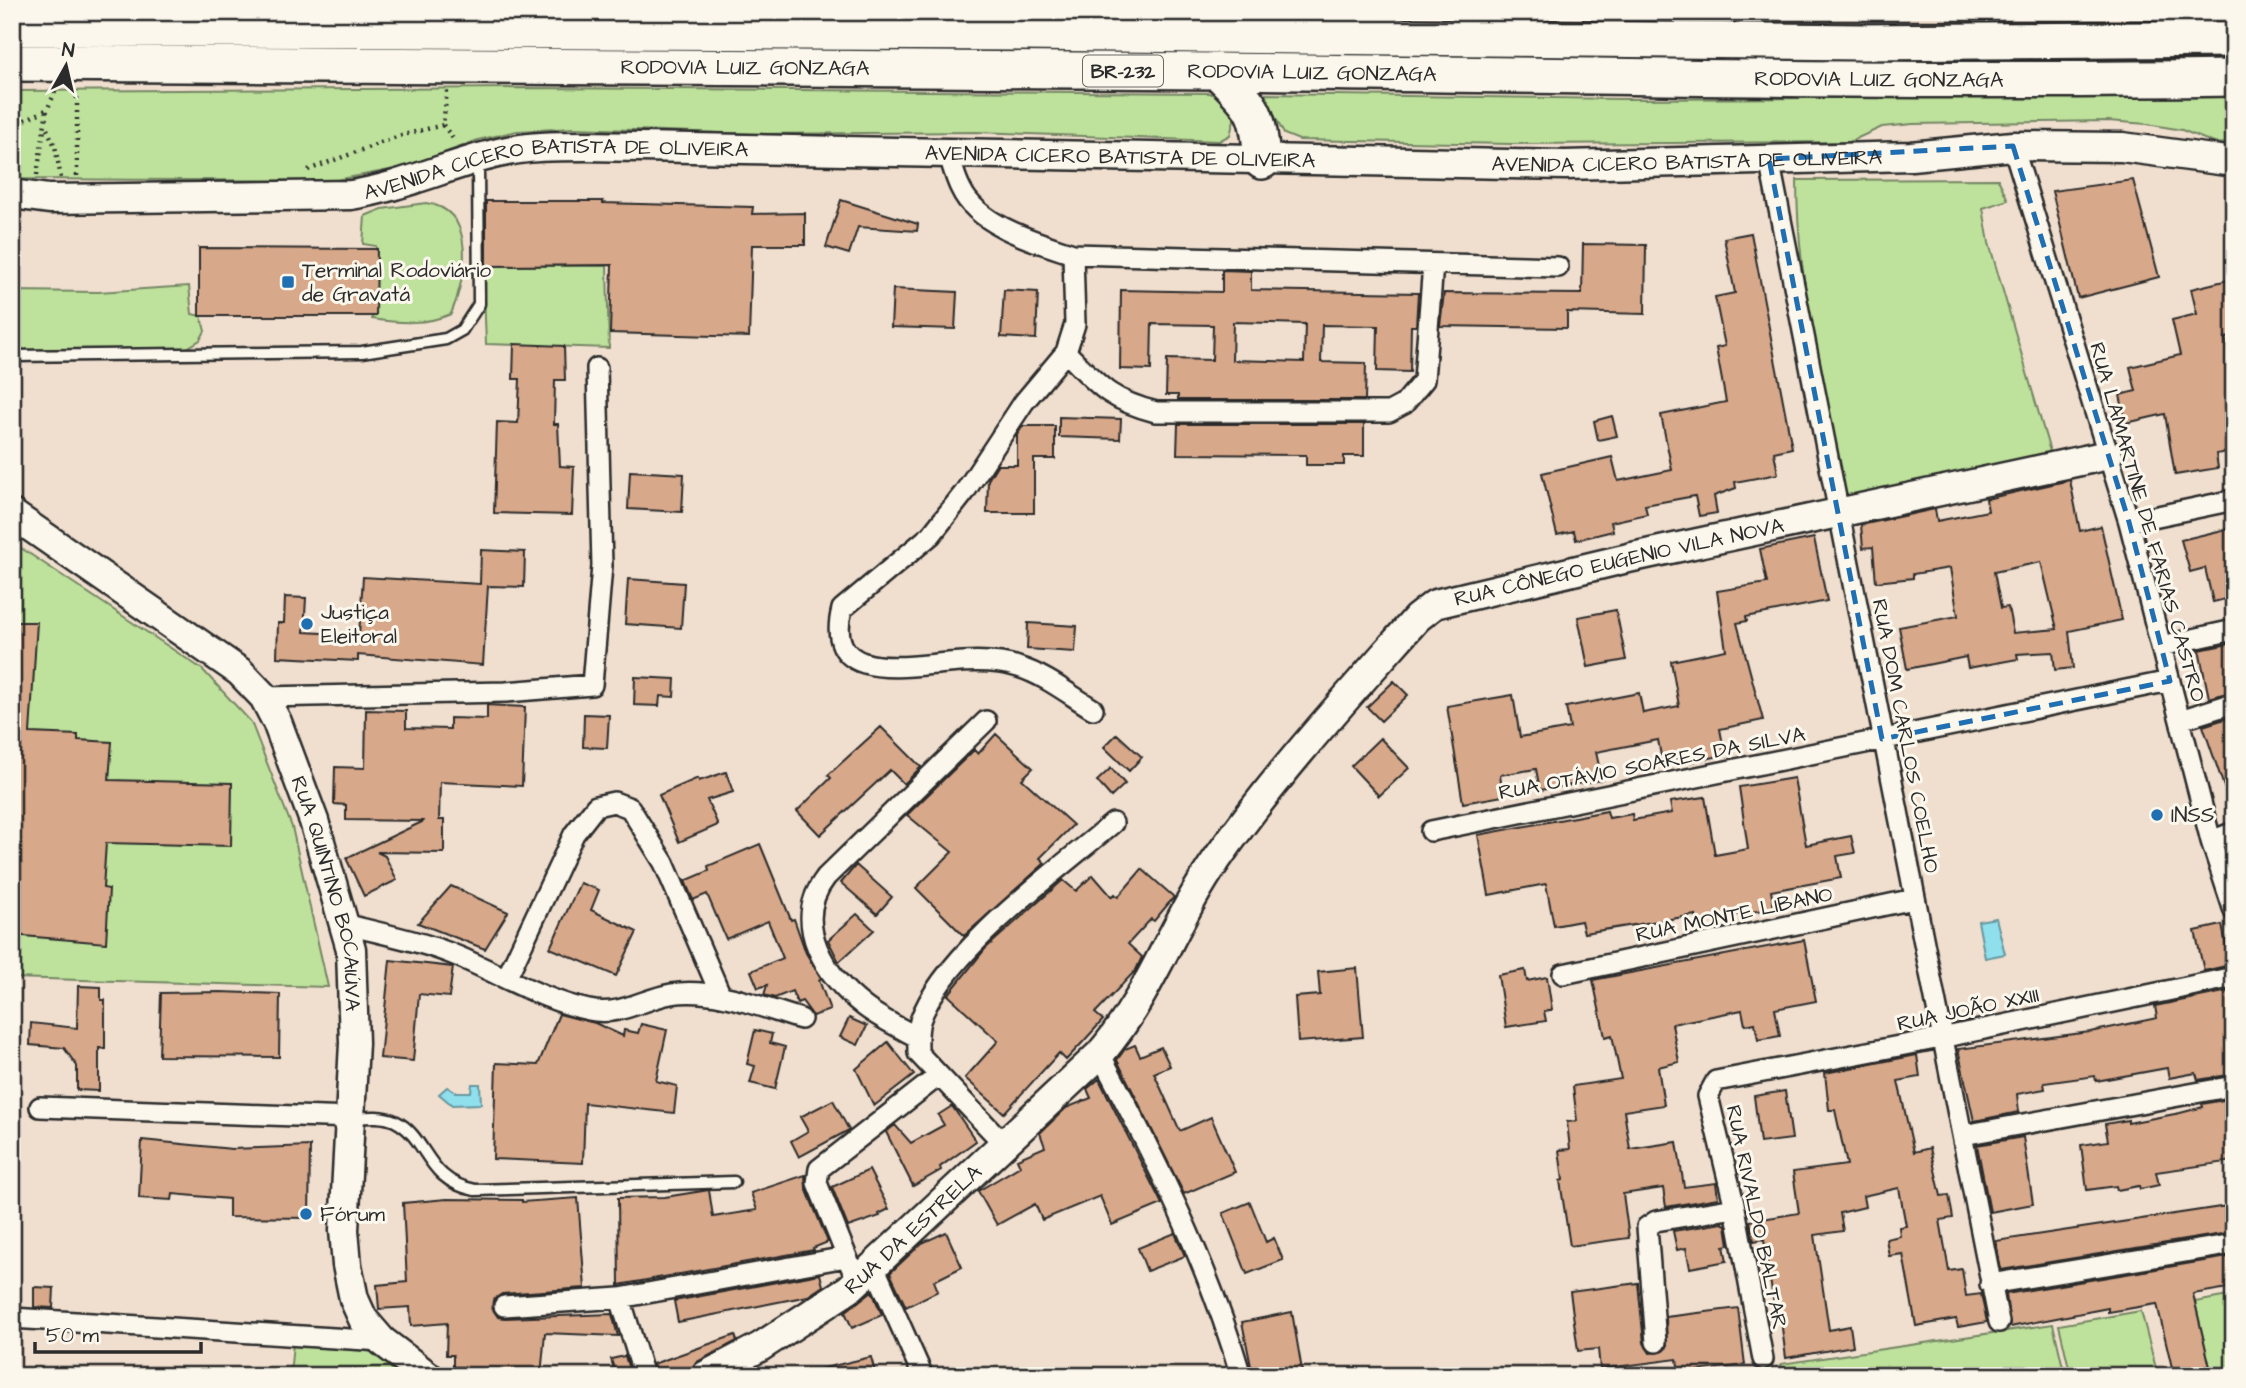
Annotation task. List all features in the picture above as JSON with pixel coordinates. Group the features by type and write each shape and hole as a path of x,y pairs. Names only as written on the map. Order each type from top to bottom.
{"highway":[{"name":"RODOVIA LUIZ GONZAGA","path":"12,28 1022,33 1861,42 2234,39"},
{"name":"RODOVIA LUIZ GONZAGA","path":"12,63 1218,71 1583,78 2012,81 2234,78"},
{"path":"1218,71 1252,107 1259,123 1262,161"}],"main road":[{"name":"AVENIDA CICERO BATISTA DE OLIVEIRA","path":"24,186 49,199 351,195 397,186 469,153 532,147 586,146 1565,165 1911,156 2013,146 2122,147 2234,162"},
{"name":"RUA CÔNEGO EUGENIO VILA NOVA","path":"1100,1054 1125,1026 1156,963 1216,860 1299,752 1417,618 1435,604 1628,558 2108,455"},
{"name":"RUA QUINTINO BOCAIÚVA","path":"12,514 240,672 264,697 277,722 314,821 351,949 352,1118 344,1230 354,1299 363,1318 382,1341 428,1376"},
{"name":"RUA DA ESTRELA","path":"705,1376 760,1347 826,1306 859,1268 1003,1143 1100,1054"}],"street":[{"name":"RUA LAMARTINE DE FARIAS CASTRO","path":"2013,146 2129,522 2211,841 2234,911"},
{"path":"948,152 961,192 987,218 1019,236 1073,254 1558,267"},
{"name":"RUA DOM CARLOS COELHO","path":"1769,159 1999,1322"},
{"path":"1073,254 1075,324 1066,352 1024,402 964,493 931,535 853,598 842,609 839,622 843,648 854,659 867,665 882,668 966,663 1017,666 1093,709"},
{"path":"1066,352 1107,394 1126,404 1156,412 1389,412 1411,397 1424,380 1433,264"},
{"path":"264,697 506,692 592,685 602,566 597,368"},
{"path":"2129,522 2234,500"},
{"path":"2161,646 2234,630"},
{"name":"RUA OTÁVIO SOARES DA SILVA","path":"1431,831 2170,681"},
{"path":"2180,720 2234,703"},
{"path":"917,1037 868,1009 828,971 811,927 812,906 827,877 986,721"},
{"path":"507,977 574,834 596,806 614,802 630,808 664,863 721,996"},
{"path":"1003,1143 937,1077 918,1053 917,1037 927,1006 962,957 1113,823"},
{"path":"2211,841 2234,832"},
{"name":"RUA MONTE LIBANO","path":"1563,974 1914,899"},
{"path":"345,924 429,946 563,1002 603,1013 620,1011 673,993 721,996 801,1019"},
{"name":"RUA JOÃO XXIII","path":"1712,1085 1716,1081 1941,1038 2234,976"},
{"path":"1100,1054 1161,1170 1213,1287 1241,1376"},
{"path":"923,1376 859,1268 817,1183 819,1169 937,1077"},
{"name":"RUA RIVALDO BALTAR","path":"1712,1085 1708,1096 1735,1208 1763,1359"},
{"path":"1964,1135 2234,1086"},
{"path":"40,1107 352,1118"},
{"path":"1656,1342 1647,1227 1656,1221 1735,1208"},
{"path":"1990,1284 2234,1244"},
{"path":"504,1307 620,1298 859,1268"},
{"path":"620,1298 644,1376"},
{"path":"12,1318 382,1341"}],"lane":[{"path":"12,356 362,352 446,339 462,330 480,304 469,153"},
{"path":"352,1118 380,1117 402,1126 445,1180 457,1187 475,1190 734,1182"}],"path":[{"path":"447,89 443,125 469,153"},
{"path":"24,186 46,128 47,110 56,90"},
{"path":"77,97 77,179"},
{"path":"12,126 47,110"},
{"path":"298,176 399,136 443,125"},
{"path":"46,128 55,146 61,178"}],"highlighted area":[{"path":"2013,146 2129,522 2170,681 1882,739 1769,159"}],"green space":[{"path":"526,88 1210,93 1221,98 1235,116 1230,135 1219,141 976,132 755,134 574,128 517,131 478,140 411,166 331,181 12,179 12,91"},
{"path":"1263,94 1622,99 2234,96 2234,144 2214,143 2182,130 2108,121 1913,124 1882,127 1849,142 1511,144 1299,140 1284,134"},
{"path":"1998,179 2008,200 1983,208 1989,243 2051,455 1846,501 1807,301 1798,220 1797,180"},
{"path":"426,203 443,208 454,218 461,232 464,248 461,283 451,314 442,318 412,322 372,319 376,246 363,244 365,216 382,209"},
{"path":"483,266 607,266 609,348 486,344"},
{"path":"189,286 192,314 201,316 205,331 200,340 187,348 93,352 12,350 12,291 98,292"},
{"path":"12,542 202,669 251,722 292,827 328,987 12,978"},
{"path":"2234,1295 2234,1376 2212,1376 2195,1302"},
{"path":"2141,1311 2158,1376 2071,1376 2059,1325"},
{"path":"2053,1324 2065,1376 1783,1376 1781,1364"},
{"path":"293,1343 375,1352 399,1376 290,1376"}],"water":[{"path":"1996,918 2005,954 1985,958 1978,921"},
{"path":"472,1084 480,1084 481,1104 452,1105 439,1094 447,1087 455,1092 471,1092"}],"building":[{"path":"2133,180 2159,277 2078,298 2052,191"},
{"path":"841,200 918,224 917,231 858,227 849,254 826,247"},
{"path":"486,201 603,201 753,207 752,214 805,213 805,245 752,245 749,337 610,333 612,265 486,266"},
{"path":"1751,233 1792,448 1774,452 1778,474 1735,482 1736,488 1714,496 1717,513 1699,516 1695,496 1645,505 1647,514 1611,522 1613,531 1576,540 1574,531 1557,535 1542,473 1612,457 1618,481 1672,470 1661,415 1726,402 1716,348 1725,346 1715,297 1735,293 1724,238"},
{"path":"1583,244 1646,245 1645,314 1567,312 1567,328 1440,326 1444,293 1582,294"},
{"name":"Terminal Rodoviário de Gravatá","path":"199,248 377,249 376,316 199,316"},
{"path":"1222,270 1251,271 1251,290 1418,293 1416,326 1411,326 1410,372 1377,371 1378,326 1322,325 1321,362 1366,363 1365,400 1178,400 1178,395 1166,395 1167,359 1212,360 1213,325 1152,324 1151,370 1120,369 1121,290 1222,292","holes":["1233,322 1305,324 1304,362 1232,360"]},
{"path":"2228,280 2234,305 2234,336 2225,338 2234,374 2234,451 2216,454 2218,468 2175,475 2165,414 2126,423 2120,395 2136,391 2130,367 2180,355 2172,320 2197,314 2191,289"},
{"path":"893,289 957,292 955,329 891,327"},
{"path":"1004,290 1038,292 1036,339 1001,337"},
{"path":"514,344 564,346 565,380 555,380 554,424 558,424 560,466 574,467 572,515 494,513 497,422 518,423 520,379 513,379"},
{"path":"1612,416 1617,436 1598,440 1594,421"},
{"path":"1059,417 1121,419 1120,439 1059,437"},
{"path":"1178,424 1364,424 1364,456 1344,456 1344,465 1306,465 1306,455 1177,454"},
{"path":"1023,426 1055,426 1055,459 1034,459 1034,513 987,513 988,480 997,465 1017,465 1017,435"},
{"path":"630,471 684,474 682,512 628,509"},
{"path":"2070,480 2080,531 2101,526 2122,620 2069,631 2073,668 2055,670 2053,652 2017,654 2018,659 1968,668 1966,657 1907,669 1899,627 1958,616 1950,568 1913,574 1913,578 1876,582 1873,547 1863,548 1861,525 1935,509 1937,521 1988,511 1986,499","holes":["2041,562 2057,629 2013,633 2008,607 2001,608 1994,572"]},
{"path":"2231,528 2234,541 2234,597 2213,602 2205,568 2190,572 2181,540"},
{"path":"1814,538 1827,601 1746,617 1747,621 1737,623 1763,720 1720,729 1725,755 1690,762 1689,756 1662,761 1658,740 1596,752 1602,780 1540,790 1536,769 1500,775 1503,796 1463,803 1447,706 1513,695 1520,737 1570,728 1566,707 1639,693 1643,713 1679,706 1671,661 1726,650 1717,591 1767,583 1760,549"},
{"path":"481,550 525,552 524,587 488,586 483,665 358,655 358,661 277,657 278,623 284,623 285,597 306,598 304,632 359,635 363,577 480,584"},
{"path":"628,579 684,583 681,628 625,624"},
{"path":"1616,610 1626,660 1588,667 1578,617"},
{"path":"12,622 37,622 30,733 78,735 78,740 112,742 109,780 232,783 231,846 106,843 103,888 109,889 106,943 12,935"},
{"path":"1028,623 1077,626 1075,652 1027,649"},
{"path":"2234,643 2234,691 2209,698 2199,650"},
{"path":"635,677 675,679 674,697 660,696 659,706 634,705"},
{"path":"1394,681 1408,695 1381,721 1367,707"},
{"path":"487,705 525,707 522,786 440,782 439,820 444,820 444,853 377,852 385,856 397,880 364,896 346,858 424,821 346,820 346,805 334,804 335,767 365,768 366,710 406,711 406,728 450,729 450,718 487,719"},
{"path":"584,714 609,715 607,748 583,747"},
{"path":"2234,716 2234,807 2231,807 2203,726"},
{"path":"881,727 921,767 904,784 890,770 820,835 797,811 831,778 828,775"},
{"path":"996,734 1033,768 1022,779 1073,825 1040,858 1045,863 964,936 916,888 952,852 907,815 974,750 978,754"},
{"path":"1117,734 1142,757 1129,771 1104,747"},
{"path":"1380,738 1409,768 1379,796 1351,766"},
{"path":"1111,768 1125,784 1111,797 1097,781"},
{"path":"726,772 733,792 707,800 718,825 679,842 659,795 698,778 699,781"},
{"path":"1794,778 1806,845 1851,836 1855,853 1837,856 1841,878 1771,891 1774,908 1697,922 1696,915 1584,933 1581,921 1554,926 1546,884 1489,895 1478,835 1607,811 1609,818 1632,814 1633,820 1672,813 1670,802 1705,797 1715,855 1748,849 1739,787"},
{"path":"760,844 791,920 794,919 806,953 821,978 819,980 830,1010 813,1016 802,1001 797,1003 792,991 775,998 764,995 767,985 758,988 751,971 783,958 768,921 726,939 707,894 693,900 685,881 709,871 708,866"},
{"path":"856,865 892,897 877,914 841,883"},
{"path":"1142,869 1174,897 1154,921 1151,919 1128,944 1142,957 1136,970 1095,1013 1103,1020 1082,1043 1066,1060 1059,1053 1004,1113 965,1078 998,1041 948,995 985,949 1063,880 1076,891 1093,875 1112,897 1115,894 1118,897"},
{"path":"580,883 599,890 591,910 637,932 616,976 550,948"},
{"path":"451,886 508,912 485,949 418,923"},
{"path":"857,914 874,930 839,962 828,940"},
{"path":"2222,925 2230,965 2204,971 2195,931"},
{"path":"1804,940 1816,1001 1775,1009 1780,1036 1758,1040 1755,1023 1745,1025 1742,1010 1672,1024 1679,1062 1658,1067 1664,1105 1624,1111 1630,1149 1677,1142 1684,1187 1716,1183 1718,1198 1666,1207 1663,1188 1623,1194 1629,1238 1570,1246 1560,1181 1563,1180 1559,1150 1570,1149 1567,1122 1577,1121 1573,1086 1621,1079 1612,1035 1605,1037 1593,980"},
{"path":"390,960 453,967 449,997 419,994 413,1061 380,1058"},
{"path":"1357,968 1363,1037 1298,1042 1295,997 1320,995 1318,972"},
{"path":"1525,970 1527,981 1547,977 1552,1010 1544,1011 1546,1021 1506,1027 1498,975"},
{"path":"78,986 101,987 101,1000 105,1000 105,1049 99,1048 99,1091 77,1090 77,1066 64,1048 30,1045 31,1023 77,1028"},
{"path":"2234,990 2234,1074 2198,1080 2196,1073 2169,1078 2167,1068 2096,1081 2095,1076 2044,1083 2045,1089 2017,1094 2019,1112 1974,1121 1958,1049 2090,1032 2157,1018 2155,1006"},
{"path":"161,993 280,994 279,1057 159,1056"},
{"path":"559,1014 595,1023 623,1036 624,1030 638,1033 641,1024 667,1030 656,1081 677,1086 674,1113 585,1103 583,1163 493,1159 496,1063 538,1065"},
{"path":"849,1018 867,1026 858,1045 840,1037"},
{"path":"755,1030 772,1034 770,1043 785,1047 775,1089 750,1083 755,1066 747,1064"},
{"path":"888,1042 914,1075 874,1106 856,1069"},
{"path":"1135,1045 1140,1056 1161,1047 1170,1066 1154,1073 1180,1131 1211,1117 1235,1172 1184,1194 1117,1060 1125,1049"},
{"path":"1917,1055 1920,1077 1898,1081 1914,1152 1930,1148 1941,1196 1949,1195 1953,1218 1940,1220 1949,1271 1962,1269 1966,1296 1981,1294 1987,1322 1958,1327 1956,1319 1916,1326 1903,1254 1889,1256 1886,1239 1900,1236 1899,1227 1906,1226 1899,1188 1863,1196 1865,1207 1840,1213 1843,1231 1815,1235 1829,1330 1850,1326 1853,1346 1786,1358 1778,1298 1773,1299 1764,1239 1754,1241 1750,1221 1799,1213 1793,1172 1847,1165 1835,1110 1829,1110 1825,1073"},
{"path":"1099,1079 1162,1204 1112,1225 1100,1196 1042,1220 1035,1204 997,1225 978,1191 1020,1166 1017,1159 1045,1147 1040,1133 1066,1108 1091,1098 1087,1089"},
{"path":"1785,1091 1792,1139 1760,1143 1754,1096"},
{"path":"2234,1098 2234,1161 2156,1172 2159,1185 2140,1189 2139,1186 2117,1190 2116,1186 2087,1190 2081,1145 2108,1141 2105,1124 2128,1120 2128,1123 2180,1113 2203,1107 2202,1104"},
{"path":"833,1100 849,1130 799,1157 791,1141 808,1131 800,1117"},
{"path":"952,1106 976,1141 940,1167 941,1170 913,1186 886,1132 895,1125 911,1143 944,1125 938,1115"},
{"path":"2023,1137 2033,1204 1990,1212 1977,1145"},
{"path":"142,1140 232,1149 310,1146 309,1218 229,1217 229,1199 173,1194 172,1200 139,1198"},
{"path":"869,1170 889,1209 879,1214 880,1216 848,1227 832,1187"},
{"path":"805,1175 806,1188 828,1242 813,1248 814,1250 619,1285 618,1198 665,1197 709,1190 713,1217 757,1210 751,1193"},
{"path":"578,1198 585,1288 502,1294 493,1300 492,1308 498,1317 505,1318 612,1314 618,1336 545,1333 541,1376 462,1376 462,1367 453,1367 453,1355 446,1355 447,1323 411,1326 410,1307 379,1309 377,1285 407,1282 403,1203 447,1199 522,1202"},
{"path":"1250,1202 1266,1242 1274,1238 1283,1260 1247,1274 1223,1213"},
{"path":"2234,1205 2234,1232 2001,1270 1996,1241"},
{"path":"1722,1223 1726,1225 1729,1245 1724,1246 1727,1261 1690,1268 1686,1248 1677,1250 1673,1231"},
{"path":"946,1232 962,1267 934,1281 938,1291 906,1307 890,1273 922,1243"},
{"path":"1175,1233 1185,1256 1147,1271 1138,1248"},
{"path":"2234,1256 2234,1287 2193,1294 2212,1376 2174,1376 2157,1304 2108,1312 2108,1308 2010,1327 2006,1294"},
{"path":"820,1274 823,1286 808,1296 678,1322 674,1301"},
{"path":"1638,1283 1644,1343 1650,1353 1662,1352 1667,1347 1666,1317 1738,1308 1745,1365 1679,1373 1677,1359 1600,1369 1598,1349 1578,1351 1570,1292"},
{"path":"34,1287 54,1288 53,1308 34,1307"},
{"path":"872,1291 882,1315 852,1328 845,1312"},
{"path":"1292,1312 1303,1376 1253,1376 1242,1322"},
{"path":"735,1335 737,1341 697,1362 688,1376 656,1376 653,1364"},
{"path":"625,1356 631,1376 616,1376 611,1359"},
{"path":"871,1357 876,1376 821,1376 820,1369"}],"place":[{"name":"Terminal Rodoviário de Gravatá","path":"288,282"},
{"name":"Justiça Eleitoral","path":"307,624"},
{"name":"INSS","path":"2157,815"},
{"name":"Fórum","path":"306,1214"}]}
